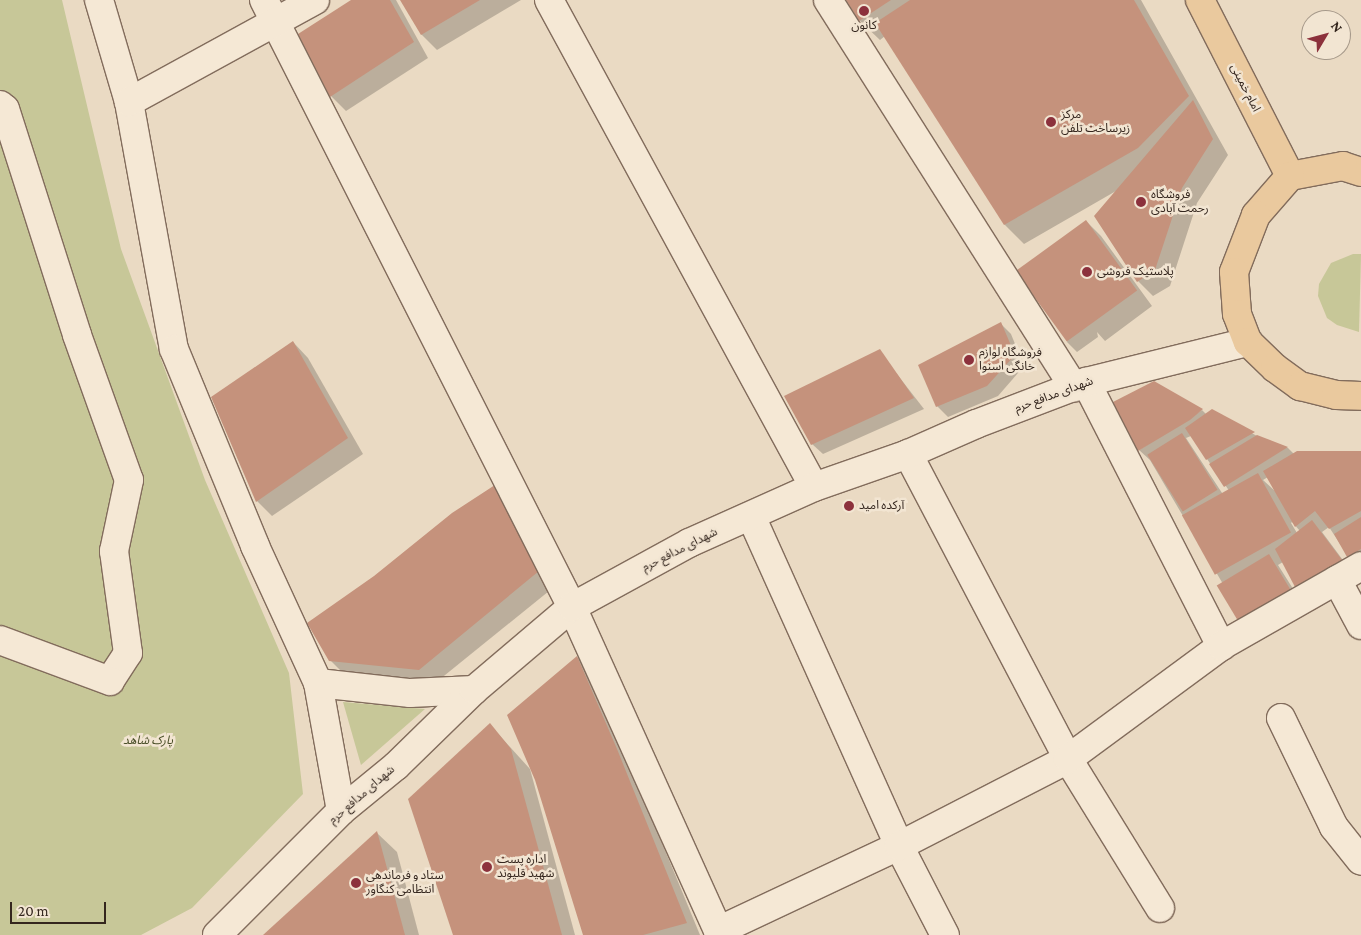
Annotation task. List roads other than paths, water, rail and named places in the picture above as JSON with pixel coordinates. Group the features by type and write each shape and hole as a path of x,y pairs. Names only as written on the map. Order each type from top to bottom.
{"main road":[{"name":"امام خمینی","path":"1200,0 1290,176"},
{"path":"1361,172 1343,166 1290,176 1256,215 1234,272 1237,314 1248,342 1274,368 1300,386 1336,395 1361,396"}],"street":[{"path":"99,0 129,102 174,349 255,546 318,683 341,811"},
{"path":"129,102 269,11 315,0"},
{"path":"549,0 814,488"},
{"path":"828,0 1080,384 1221,646"},
{"path":"269,11 572,607 719,933 899,846 1068,759 1221,646 1361,566"},
{"path":"0,105 5,109 77,335 129,480 114,551 128,653 110,681 0,640"},
{"name":"شهدای مدافع حرم","path":"217,935 341,811 396,766 474,690 572,607 689,543 814,488 908,454 976,424 1080,384 1248,342"},
{"path":"908,454 1068,759 1160,908"},
{"path":"751,516 899,846 945,935"},
{"path":"1337,580 1361,626"},
{"path":"318,683 410,693 474,690"},
{"path":"1281,718 1334,827 1361,862"}],"place":[{"name":"کانون","path":"864,11"},
{"name":"مرکز زیرساخت تلفن","path":"1051,122"},
{"name":"فروشگاه رحمت آبادی","path":"1141,202"},
{"name":"پلاستیک فروشی","path":"1087,272"},
{"name":"فروشگاه لوازم خانگی اسنوا","path":"969,360"},
{"name":"آرکده امید","path":"849,506"},
{"name":"اداره پست شهید قلیوند","path":"487,867"},
{"name":"ستاد و فرماندهی انتظامی کنگاور","path":"356,883"}],"park label":[{"name":"پارک شاهد","path":"148,741"}]}
